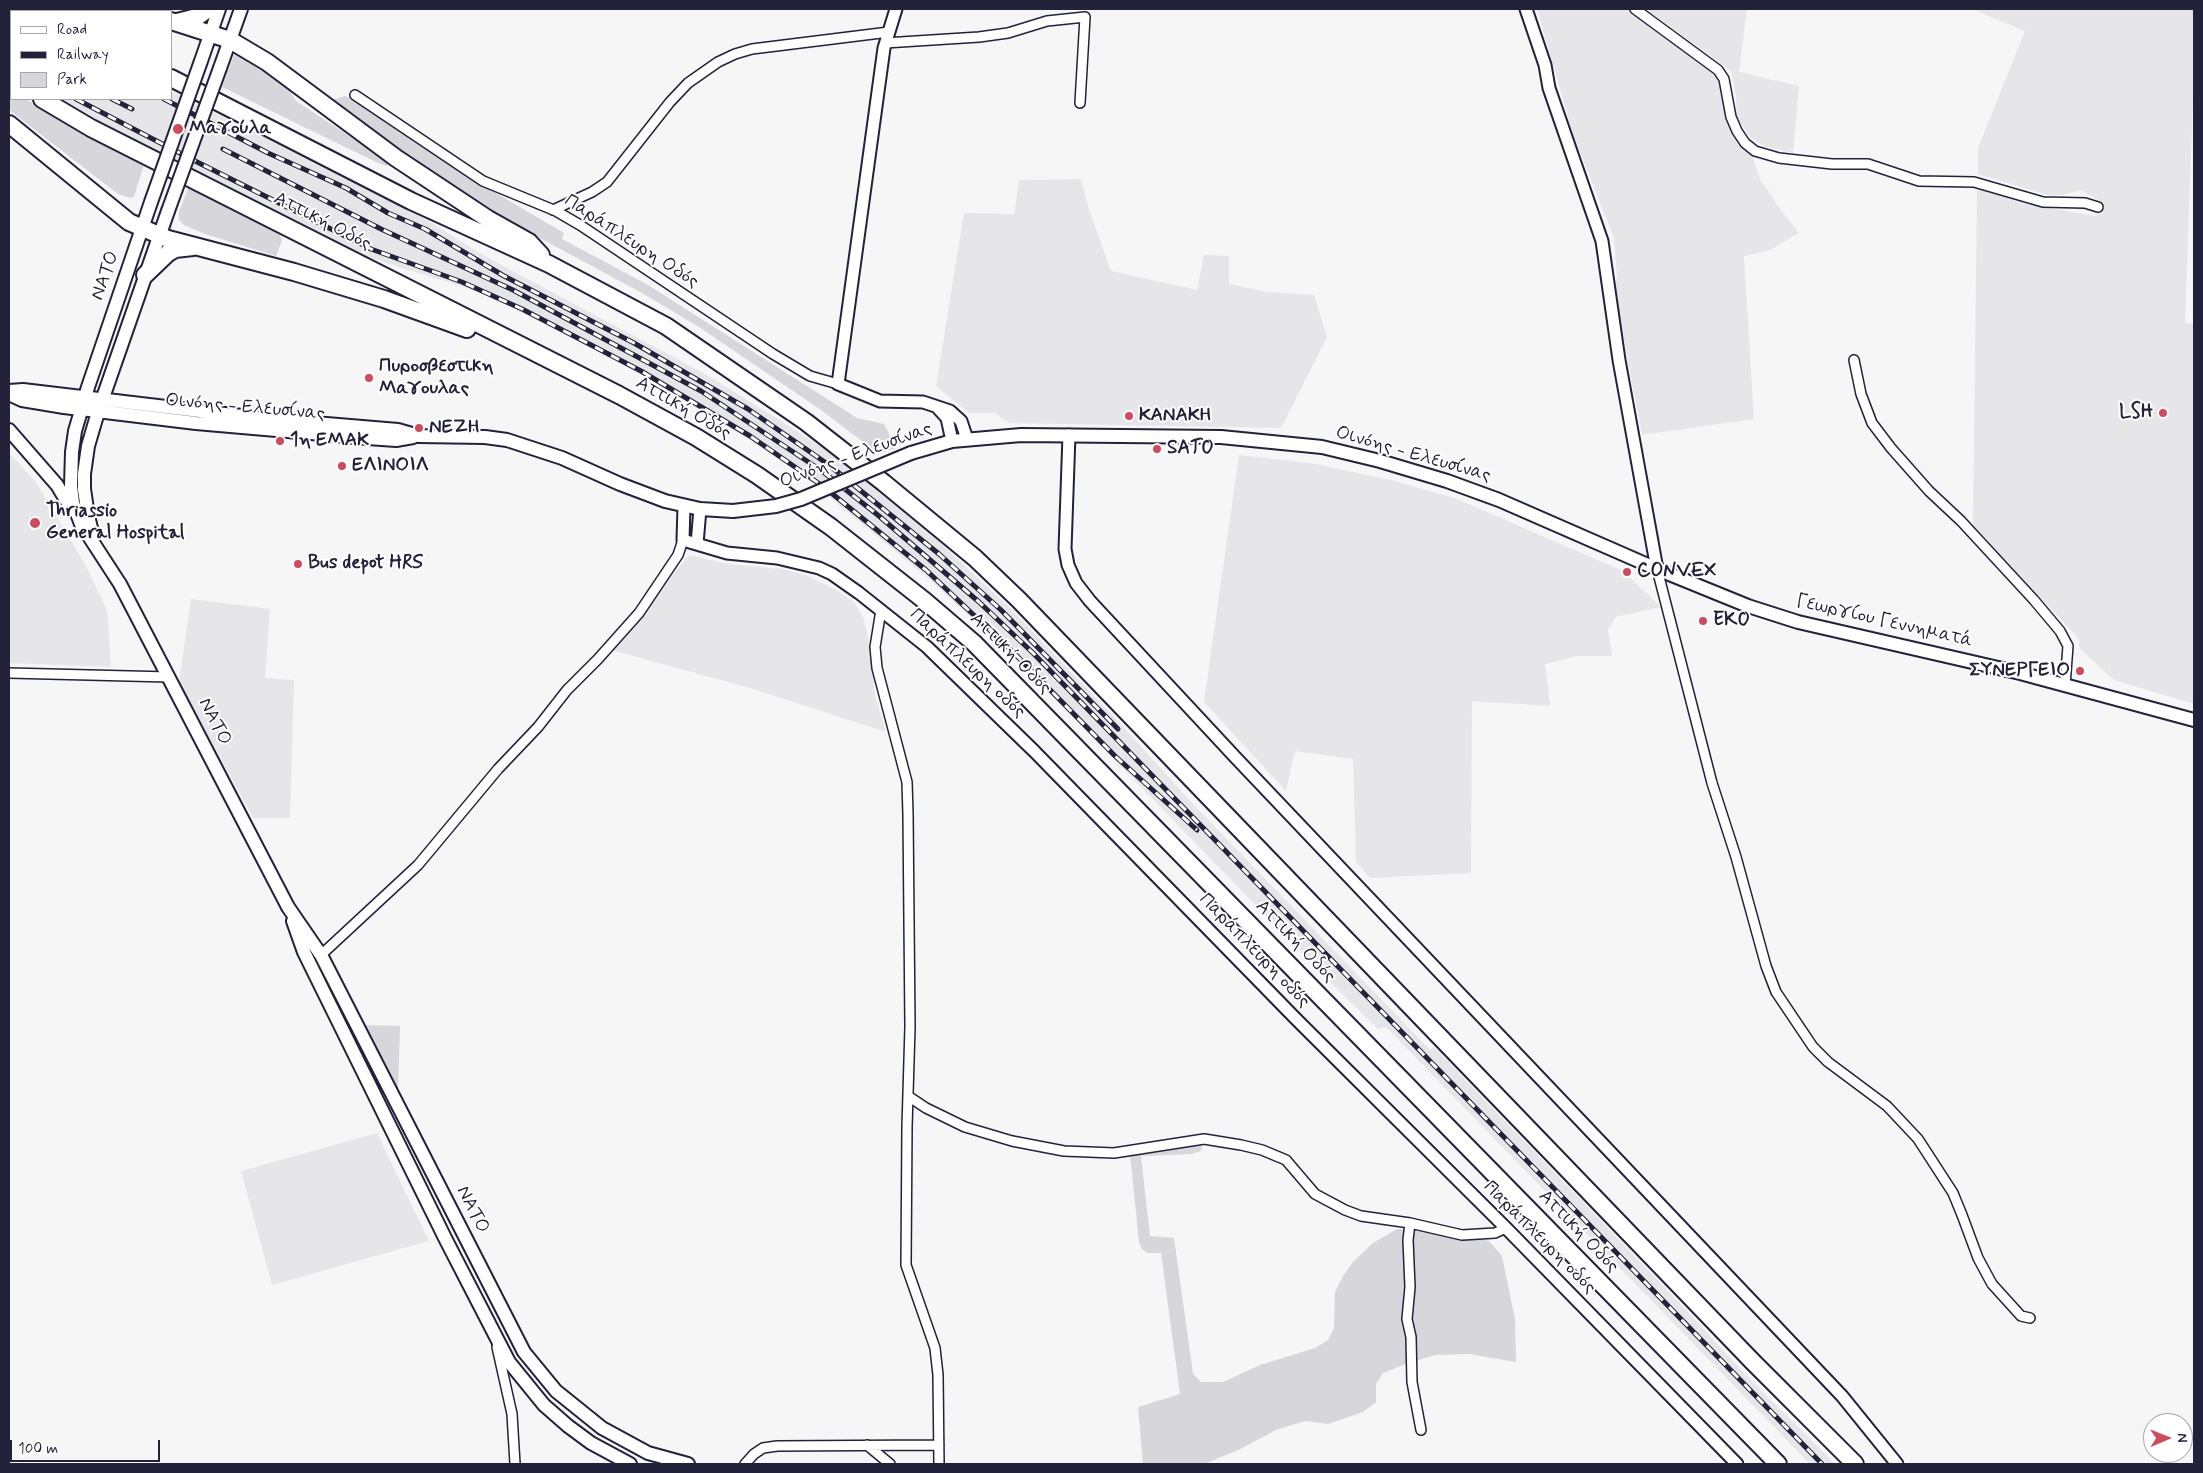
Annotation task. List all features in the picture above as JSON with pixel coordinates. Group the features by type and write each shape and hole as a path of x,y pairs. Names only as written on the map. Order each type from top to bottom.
{"highway":[{"path":"173,21 187,21 197,18 208,9"},
{"path":"173,21 230,40 267,62 396,158 488,219 529,242 549,264"},
{"name":"Αττική Οδός","path":"172,79 411,201 549,264 666,326 797,416 884,483 975,558 1019,600 1753,1362 1855,1464"},
{"name":"Αττική Οδός","path":"44,100 91,128 571,371 696,437 757,475 830,526 974,644 1778,1464"},
{"path":"9,124 123,218 159,236 294,272 384,299 451,322 508,348 571,371"},
{"path":"145,275 163,256 175,249 198,247"}],"main road":[{"name":"ΝΑΤΟ","path":"219,9 83,403 75,431 71,473 73,503 81,524 120,584 288,907 322,956 524,1352 556,1391 602,1428 648,1453 688,1464"},
{"name":"ΝΑΤΟ","path":"102,556 92,532 88,516 84,474 88,446 145,275 241,9"},
{"path":"112,371 115,391 130,404"},
{"path":"9,393 22,400 83,403 100,406"},
{"name":"Οινόης - Ελευσίνας","path":"100,406 130,404 398,430 419,436"},
{"name":"Οινόης - Ελευσίνας","path":"100,406 196,423 359,437 396,440 419,436 485,437 507,440 562,458 620,484 684,506 700,509 733,510 776,506 801,499 911,453 967,439 1021,435 1221,437 1322,447 1380,461 1447,481 1499,500 1657,569"},
{"path":"9,430 57,485 81,524"},
{"name":"Γεωργίου Γεννηματά","path":"1657,569 1748,606 1798,622 2065,685 2194,720"},
{"name":"ΝΑΤΟ","path":"288,907 304,952 509,1362 544,1405 591,1443 630,1464"}],"street":[{"path":"896,9 887,38 838,384 880,402 923,402 936,406 956,415 965,429 967,439"},
{"path":"1526,9 1550,88 1602,241 1619,360 1657,569 1712,783 1736,857 1766,966 1776,992 1813,1047 1828,1062 1887,1106 1918,1139 1953,1193 1978,1258 1992,1284 2021,1316 2030,1318"},
{"path":"1635,9 1718,70 1724,79 1731,117 1737,131 1745,143 1761,153 1779,158 1832,164 1868,164 1919,181 1974,182 2043,202 2075,202 2098,207"},
{"path":"553,210 592,192 607,182 670,102 688,83 718,62 752,49 887,38 979,37 1008,33 1047,21 1085,17 1080,103"},
{"name":"Παράπλευρη Οδός","path":"355,95 483,181 553,210 580,225 772,354 810,376 838,384"},
{"path":"1854,360 1861,394 1872,423 1929,491 1961,521 2060,631 2068,646 2065,685"},
{"path":"936,406 947,418 952,442"},
{"path":"1069,435 1065,550 1068,565 1076,583 1090,601 1236,758 1842,1396 1897,1464"},
{"path":"322,956 418,864 498,769 538,727 567,690 598,659 639,612 678,555 682,540 684,506"},
{"path":"698,544 700,509"},
{"name":"Παράπλευρη οδός","path":"682,540 727,553 777,558 813,565 832,574 927,647 1034,751 1329,1053 1506,1228 1737,1464"},
{"path":"881,610 875,647 877,668 906,782 910,1027 906,1265 935,1348 938,1375 939,1464"},
{"path":"9,674 169,677"},
{"path":"908,1096 926,1108 965,1127 1012,1141 1057,1150 1114,1153 1204,1139 1248,1146 1286,1160 1315,1194 1361,1216 1410,1223 1462,1235 1495,1233 1506,1228"},
{"path":"1410,1223 1408,1240 1410,1293 1406,1319 1412,1337 1412,1382 1421,1430"},
{"path":"496,1339 512,1414 515,1464"},
{"path":"745,1464 763,1448 799,1445 939,1445"},
{"path":"867,1445 890,1464"}],"shaded area":[{"path":"1537,9 1641,9 1726,72 1731,86 1734,116 1749,146 1760,179 1799,233 1770,250 1744,256 1754,419 1642,435 1614,288 1617,276 1614,238 1573,134"},
{"path":"1646,9 1747,9 1739,72 1799,86 1793,153 1766,147 1750,137 1737,118 1736,96 1731,71"},
{"path":"1972,9 2194,9 2194,69 2185,323 2194,324 2194,704 2114,680 2079,648 2079,639 1973,525 1977,189 2025,204 2096,216 2102,202 2081,190 2063,195 2047,195 1978,174 1978,148 2025,31"},
{"path":"172,92 427,220 481,254 705,374 824,449 939,542 1010,608 1118,721 1195,806 1430,1050 1434,1047 1677,1300 1745,1374 1835,1464 1810,1464 1386,1027 1378,1029 1342,994 1070,714 991,636 928,578 800,473 685,398 489,295 367,257 245,200 55,100 172,100"},
{"path":"1081,179 1089,210 1111,271 1197,290 1204,255 1229,256 1229,284 1268,292 1314,295 1327,337 1281,428 1009,423 995,413 969,413 936,386 964,213 1014,214 1019,180"},
{"name":"Thriassio General Hospital","path":"9,453 35,481 85,564 107,610 111,667 9,663"},
{"path":"1239,455 1310,463 1391,480 1457,499 1623,571 1661,607 1616,617 1608,630 1612,656 1578,656 1545,664 1550,706 1472,701 1471,873 1370,878 1356,862 1353,759 1295,751 1286,791 1204,702"},
{"path":"689,555 729,564 782,569 806,575 835,589 854,602 863,617 868,636 875,695 886,732 750,688 611,650"},
{"path":"191,599 270,609 265,678 294,680 290,818 253,818 179,682"},
{"path":"377,1133 429,1241 272,1285 241,1171"}],"green space":[{"path":"234,55 237,55 280,82 288,88 296,101 389,162 388,165 378,163 222,87"},
{"path":"9,89 10,100 28,100 144,164 134,197 131,198 118,194 9,110"},
{"path":"345,96 354,99 460,172 564,233 562,239 648,285 857,418 884,424 896,448 879,454 821,410 699,327 642,293 510,222 431,172 388,143 332,100"},
{"path":"188,188 278,231 282,240 276,256 205,234 184,225 179,220 179,212"},
{"path":"365,1025 400,1026 398,1091"},
{"path":"1200,1142 1202,1146 1201,1151 1191,1154 1141,1156 1150,1236 1174,1238 1193,1374 1201,1382 1223,1382 1260,1365 1315,1348 1328,1340 1334,1328 1335,1292 1343,1276 1353,1262 1373,1243 1397,1229 1416,1229 1455,1238 1489,1241 1502,1256 1515,1319 1516,1362 1469,1354 1435,1355 1383,1373 1376,1384 1376,1402 1363,1412 1328,1424 1305,1421 1276,1430 1236,1451 1204,1464 1143,1464 1138,1407 1180,1394 1161,1253 1147,1253 1142,1249 1139,1242 1130,1154"}],"railway":[{"path":"78,100 371,249 462,282 522,309 641,371 750,436 824,487 926,570 1014,653 1115,756 1197,830"},
{"path":"114,100 132,109"},
{"path":"166,100 268,153 346,188 388,213 425,229 504,276 634,343 748,409 829,465 939,554 1001,610 1118,729"},
{"path":"223,149 381,229 513,290 701,391 822,471 879,516 979,602 1033,653 1822,1464"}],"place":[{"name":"Μαγούλα","path":"178,129"},
{"name":"Πυροσβεστικη Μαγουλας","path":"369,378"},
{"name":"LSH","path":"2163,413"},
{"name":"ΚΑΝΑΚΗ","path":"1129,416"},
{"name":"ΝΕΖΗ","path":"419,428"},
{"name":"1η ΕΜΑΚ","path":"280,441"},
{"name":"SATO","path":"1157,449"},
{"name":"ΕΛΙΝΟΙΛ","path":"342,466"},
{"name":"Thriassio General Hospital","path":"35,523"},
{"name":"Bus depot HRS","path":"298,564"},
{"name":"CONVEX","path":"1627,572"},
{"name":"EKO","path":"1703,621"},
{"name":"ΣΥΝΕΡΓΕΙΟ","path":"2080,671"}]}
